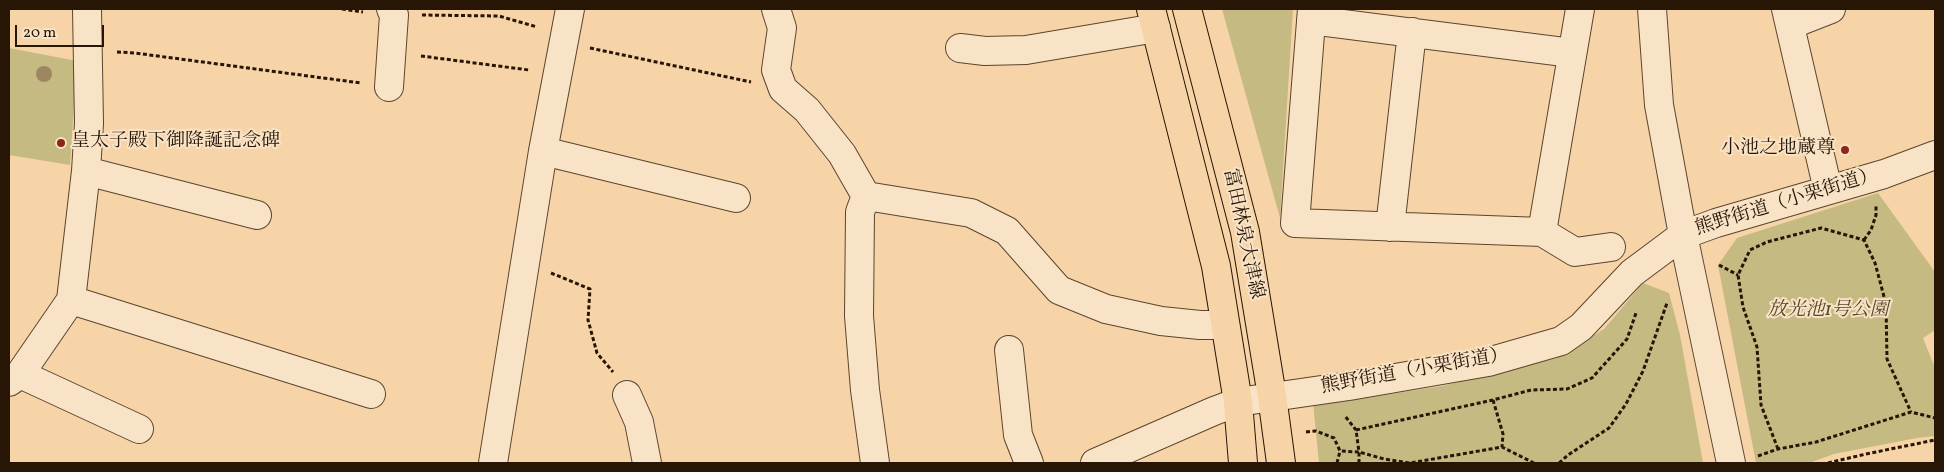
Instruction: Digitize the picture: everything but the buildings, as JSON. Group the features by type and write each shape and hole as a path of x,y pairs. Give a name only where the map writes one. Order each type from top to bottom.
{"main road":[{"name":"富田林泉大津線","path":"1187,9 1245,232 1281,463"},
{"name":"富田林泉大津線","path":"1154,18 1216,266 1238,402 1243,463"}],"street":[{"path":"87,9 88,123 86,171 71,300 14,378 139,430"},
{"path":"494,463 543,151 570,9"},
{"path":"776,9 782,28 776,70 783,89 807,110 842,154 866,196"},
{"path":"1542,232 1580,9"},
{"path":"1652,9 1659,104 1683,235 1743,460"},
{"path":"1828,190 1788,17 1831,9"},
{"path":"389,87 393,12"},
{"path":"1572,53 1412,32 1312,14 1295,223 1542,232 1575,252 1611,247"},
{"path":"960,48 985,51 1026,50 1154,18"},
{"path":"1390,227 1412,32"},
{"path":"543,151 736,198"},
{"name":"熊野街道（小栗街道）","path":"1095,463 1238,402 1349,386 1488,362 1561,340 1581,327 1632,273 1683,235 1716,223 1884,174 1935,155"},
{"path":"86,171 257,215"},
{"path":"866,196 971,213 1006,231 1059,290 1106,309 1161,321 1200,325 1225,325"},
{"path":"866,196 860,212 859,316 865,390 875,463"},
{"path":"71,300 371,394"},
{"path":"1010,350 1018,435 1029,463"},
{"path":"627,395 639,422 647,463"}],"path":[{"path":"393,12 499,16 565,39 783,89"},
{"path":"87,51 135,53 389,87"},
{"path":"391,52 559,74"},
{"path":"1864,240 1871,230 1876,214 1876,203"},
{"path":"1778,449 1761,405 1757,347 1743,307 1738,275 1750,250 1767,242 1821,228 1864,240 1875,263 1886,304 1887,359 1912,412"},
{"path":"1712,261 1738,275"},
{"path":"526,262 590,289 588,320 597,353 627,395"},
{"path":"1559,463 1609,428 1626,404 1642,371 1667,303 1667,296"},
{"path":"1493,400 1502,434 1502,447"},
{"path":"1339,409 1356,430 1360,452 1359,463"},
{"path":"1743,460 1778,449 1816,442 1912,412 1935,418"},
{"path":"1302,432 1316,431 1334,438 1340,451 1337,463"},
{"path":"1828,463 1935,440"},
{"path":"1340,451 1360,452 1384,459 1410,463 1502,447 1526,462 1534,463"}],"green space":[{"path":"1222,9 1293,9 1280,218"},
{"path":"9,48 77,61 70,165 9,155"},
{"name":"放光池1号公園","path":"1878,193 1935,272 1935,330 1923,338 1935,368 1935,436 1834,454 1809,463 1756,463 1718,265 1737,238"},
{"path":"1643,283 1669,293 1680,335 1703,463 1319,463 1313,402 1359,399 1442,386 1557,358 1604,329"}],"place":[{"name":"皇太子殿下御降誕記念碑","path":"61,143"},
{"name":"小池之地蔵尊","path":"1845,150"}]}
